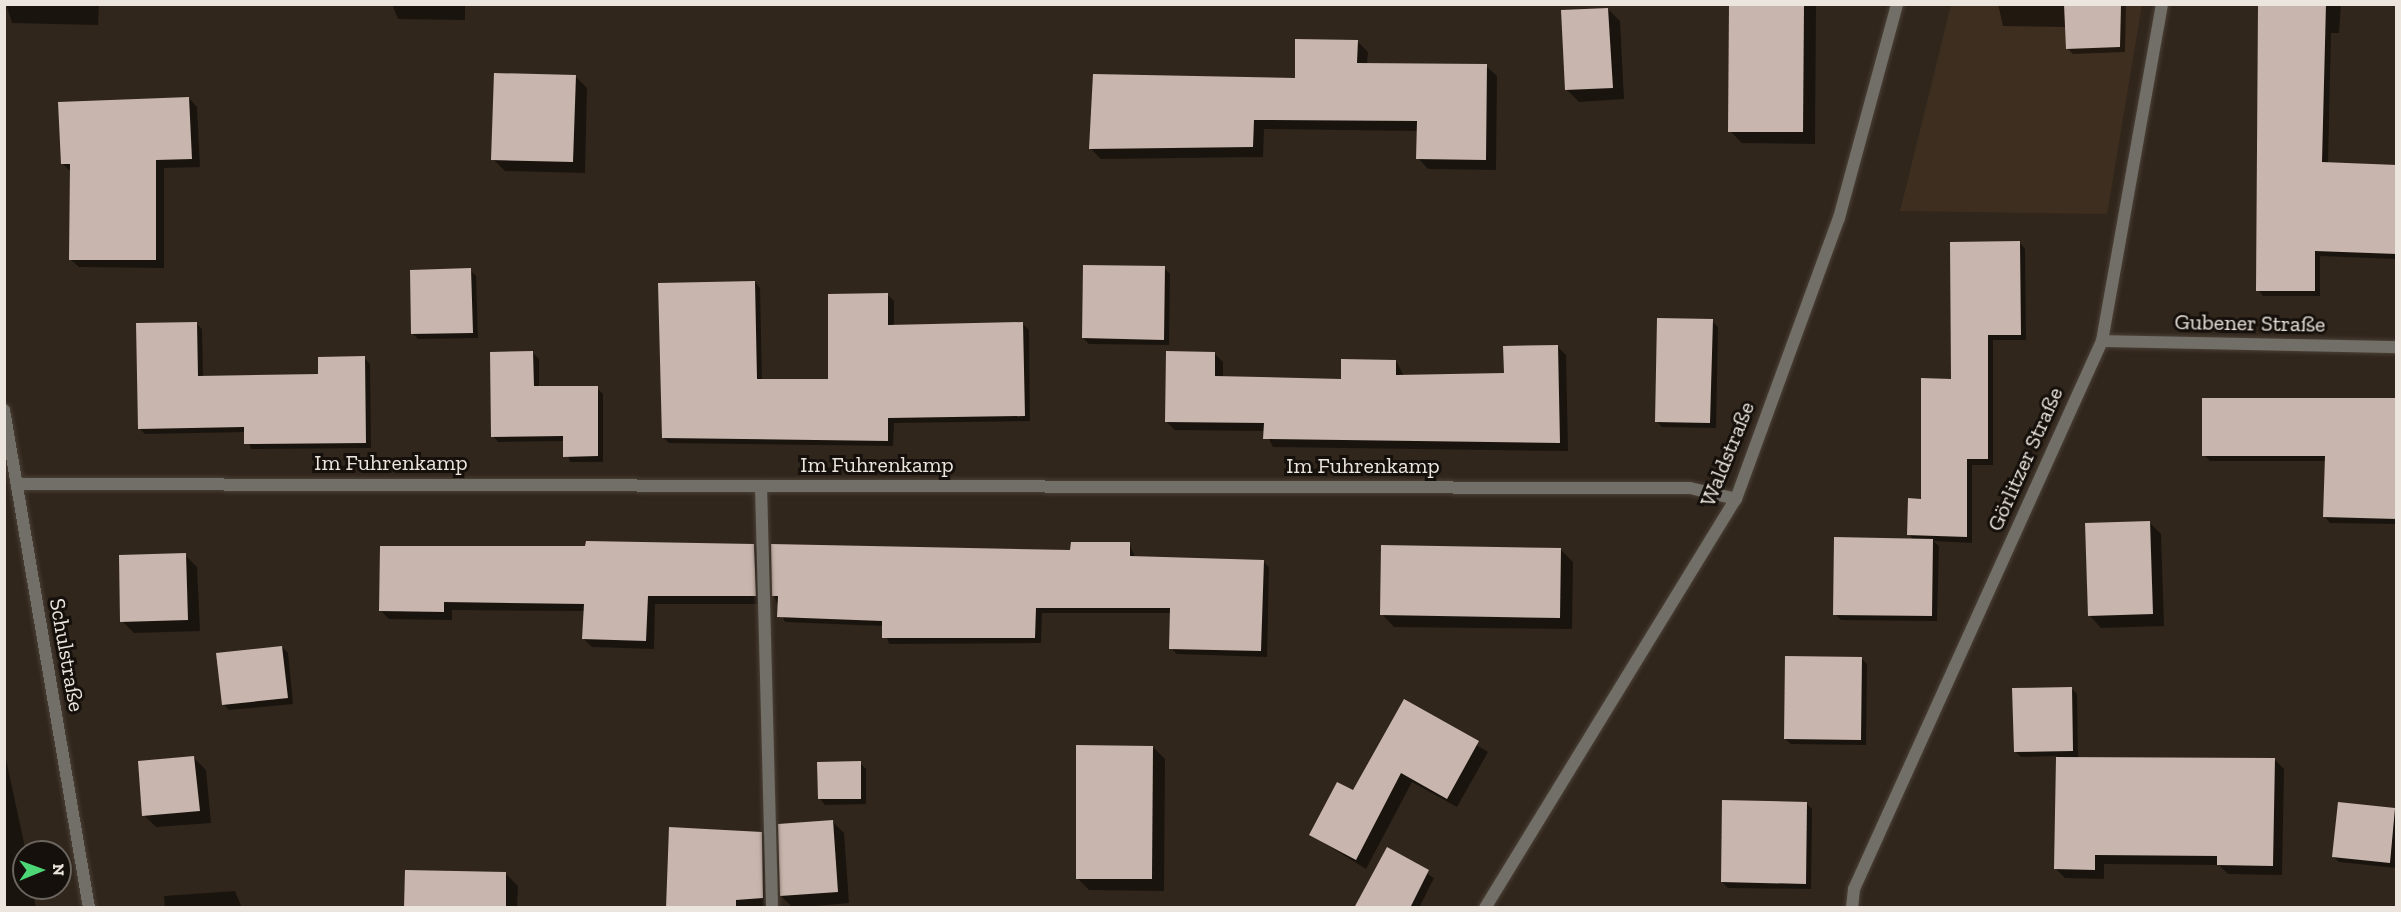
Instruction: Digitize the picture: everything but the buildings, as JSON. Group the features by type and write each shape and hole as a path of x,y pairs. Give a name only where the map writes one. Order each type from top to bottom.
{"street":[{"name":"Waldstraße","path":"1485,908 1736,499 1839,218 1897,4"},
{"name":"Görlitzer Straße","path":"1852,908 1854,890 2102,341 2162,4"},
{"name":"Gubener Straße","path":"2102,341 2397,347"},
{"name":"Schulstraße","path":"4,410 89,908"},
{"name":"Im Fuhrenkamp","path":"17,484 1690,488 1736,499"},
{"path":"761,486 772,908"}],"shaded area":[{"path":"1951,5 2142,5 2107,214 1900,211"}]}
